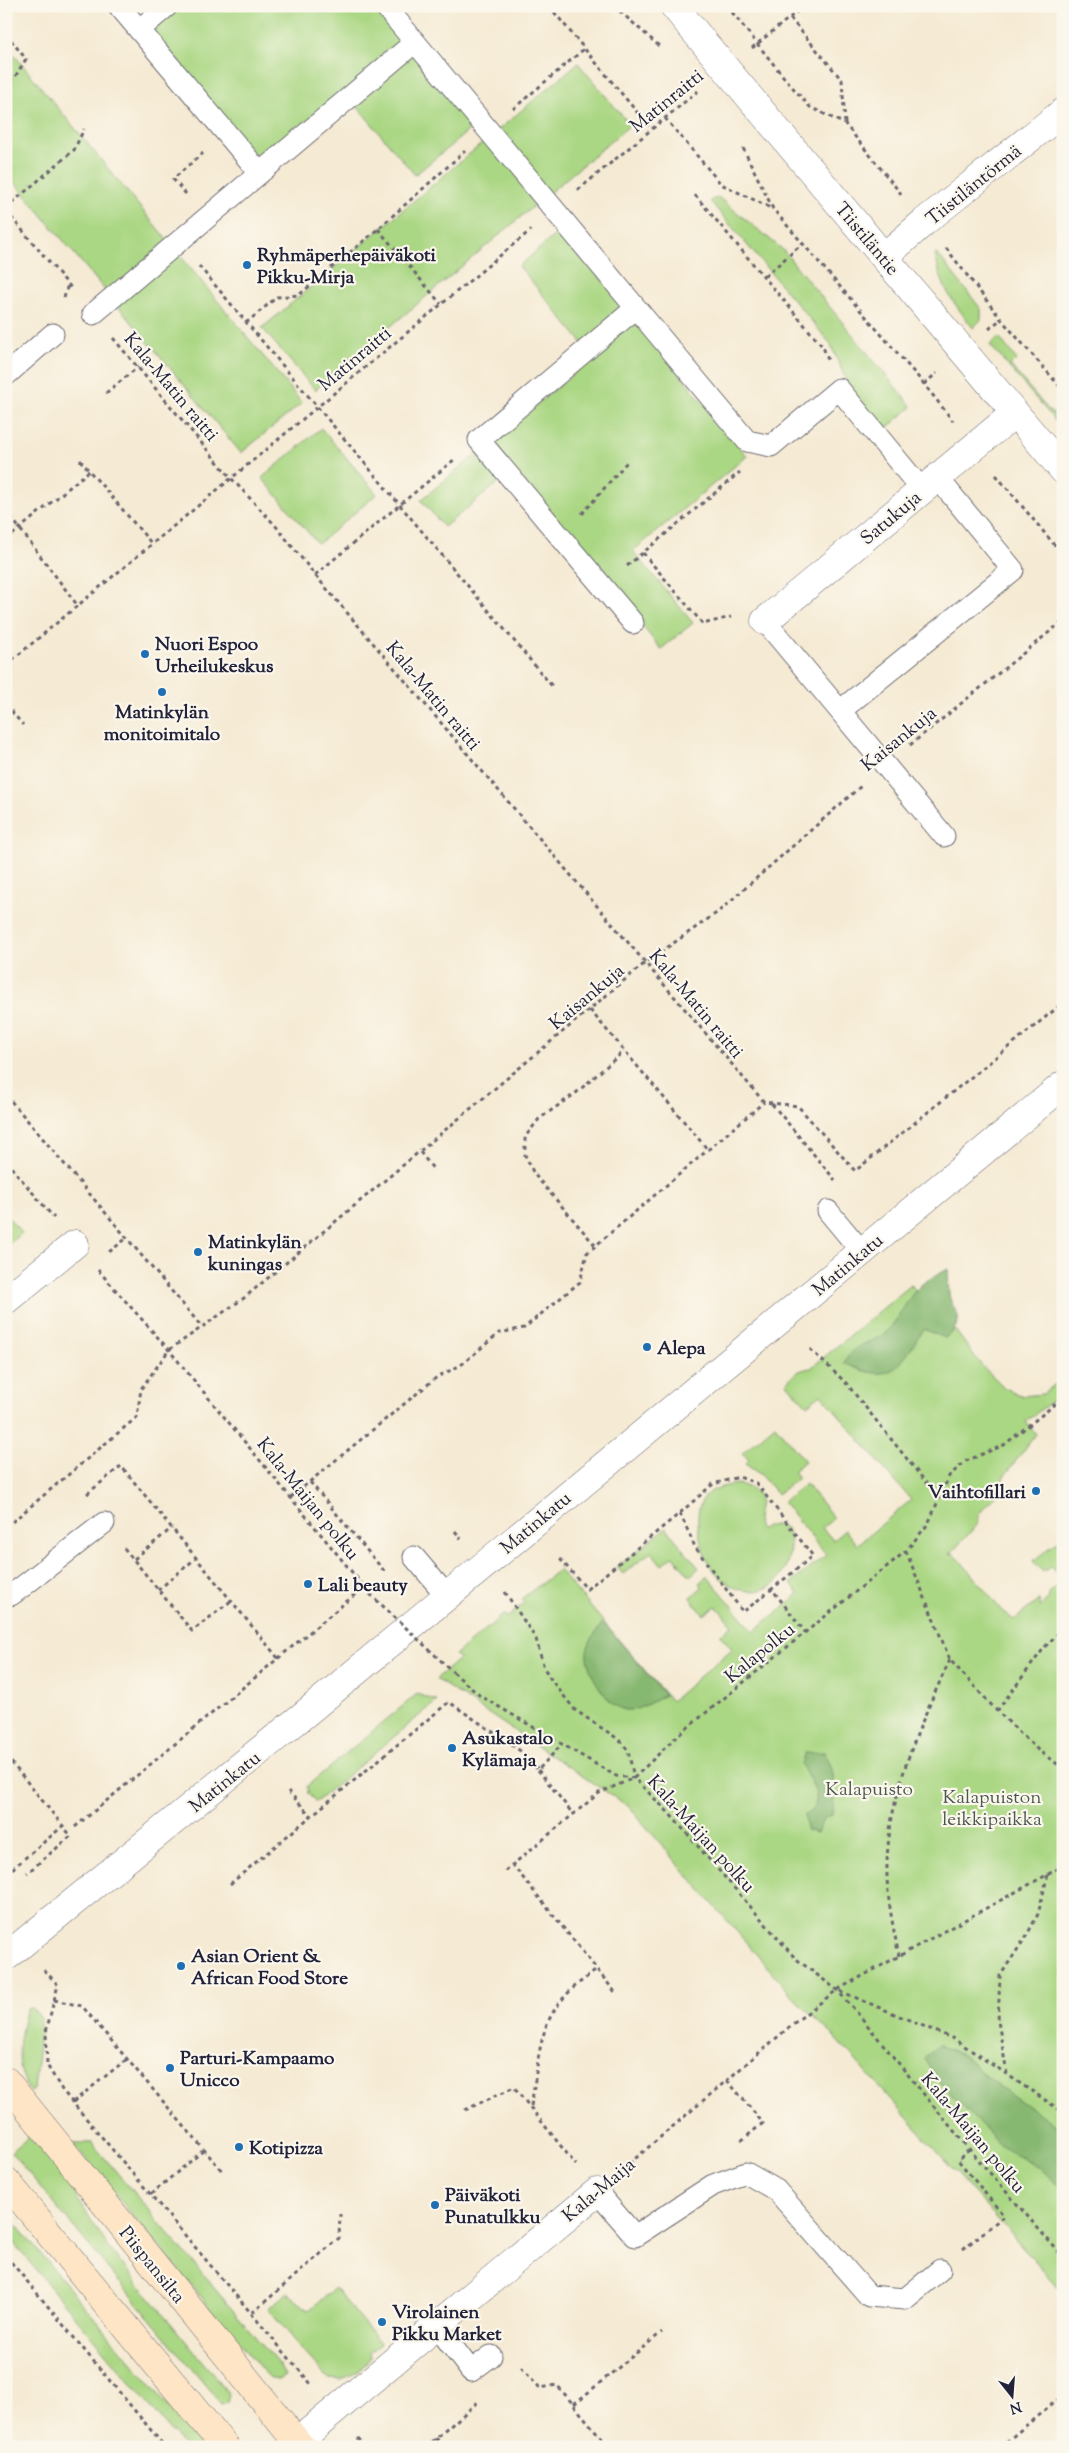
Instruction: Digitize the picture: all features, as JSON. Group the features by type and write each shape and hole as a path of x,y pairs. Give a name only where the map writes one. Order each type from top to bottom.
{"main road":[{"name":"Piispansilta","path":"6,2081 297,2445"},
{"path":"6,2181 225,2447"}],"street":[{"name":"Tiistiläntie","path":"674,6 1063,470"},
{"name":"Tiistiläntörmä","path":"884,258 924,222 1063,112"},
{"name":"Satukuja","path":"765,620 1015,413"},
{"name":"Matinkatu","path":"14,1951 447,1596 1063,1085"},
{"path":"6,1300 75,1244"},
{"name":"Kala-Maija","path":"297,2445 334,2411 597,2192"}],"lane":[{"path":"119,6 260,173"},
{"path":"139,30 167,6"},
{"path":"384,6 747,441 771,446 839,389 1013,570 840,711"},
{"path":"93,314 415,42"},
{"path":"633,623 479,440 636,308"},
{"path":"6,375 53,334"},
{"path":"765,620 944,836"},
{"path":"828,1210 862,1252"},
{"path":"6,1595 12,1595 104,1523"},
{"path":"414,1557 447,1596"},
{"path":"597,2192 635,2236 713,2185 746,2172 776,2190 869,2296 905,2298 940,2270"},
{"path":"436,2325 471,2371 490,2356"}],"path":[{"path":"6,13 14,6"},
{"path":"549,6 651,129"},
{"path":"614,6 663,50"},
{"path":"727,6 787,81"},
{"path":"796,6 799,10"},
{"path":"751,48 804,6"},
{"path":"790,18 842,80 845,124"},
{"path":"6,34 26,58 15,77 6,84"},
{"path":"246,323 277,297 299,295 378,229 487,130 584,49"},
{"name":"Matinraitti","path":"6,665 699,90"},
{"path":"665,118 721,184 773,209"},
{"path":"6,210 74,150 84,129"},
{"path":"206,218 173,179 226,133"},
{"path":"740,144 773,209 924,384 1063,555"},
{"path":"695,195 823,347 839,389"},
{"name":"Kala-Matin raitti","path":"6,210 231,478 275,525 314,575 764,1102"},
{"path":"378,229 441,304"},
{"path":"178,241 552,686"},
{"path":"764,276 802,244"},
{"path":"106,393 138,367"},
{"path":"314,575 479,440"},
{"path":"604,587 771,446"},
{"path":"80,460 152,544"},
{"path":"561,537 628,462"},
{"path":"6,540 89,470"},
{"path":"11,517 78,606"},
{"path":"643,553 703,624 734,617"},
{"name":"Kaisankuja","path":"6,1528 137,1417 141,1389 169,1350 244,1298 645,964 718,912 886,766 1063,620"},
{"path":"6,705 23,725"},
{"path":"291,1497 437,1377 461,1365 499,1333 524,1328 580,1282 587,1253 595,1245 764,1102 798,1106 855,1172 1063,1003"},
{"path":"590,1010 708,1150"},
{"path":"595,1245 534,1174 525,1155 525,1137 539,1119 576,1093 624,1051"},
{"path":"6,1095 202,1327"},
{"path":"771,1104 827,1171"},
{"path":"420,1152 434,1170"},
{"name":"Kala-Maijan polku","path":"6,1160 75,1244 169,1350 370,1594 479,1695 616,1776 634,1778 669,1813 795,1958 837,1990 1063,2257"},
{"path":"810,1349 846,1383 940,1500"},
{"name":"Kalapolku","path":"634,1778 676,1737 906,1551 928,1524 950,1476 966,1461 1004,1445 1063,1398"},
{"path":"231,1601 192,1632 83,1498 121,1466 278,1658"},
{"path":"560,1560 587,1589 713,1484 739,1477 756,1483 813,1556 743,1612 696,1548 680,1513"},
{"path":"310,1482 381,1568"},
{"path":"134,1560 172,1528"},
{"path":"906,1551 950,1660 997,1711 1039,1751 1063,1768"},
{"path":"158,1590 196,1558"},
{"path":"75,1827 364,1587"},
{"path":"772,1589 805,1632"},
{"path":"505,1871 599,1793 634,1778 628,1750 618,1739 575,1710 552,1681 544,1668 536,1639 512,1601"},
{"path":"997,1711 1044,1648 1063,1628"},
{"path":"899,1956 887,1877 892,1819 904,1770 950,1660"},
{"path":"230,1884 449,1702 522,1752 573,1814"},
{"path":"538,1770 562,1744"},
{"path":"6,1756 71,1836 27,1873"},
{"path":"288,1791 311,1816"},
{"path":"6,1874 63,1826"},
{"path":"512,1864 615,1992"},
{"name":"Kala-Maija","path":"597,2192 837,1990 1063,1866"},
{"path":"1008,2074 998,2021 1000,1976 1027,1935 1038,1914 1048,1874"},
{"path":"14,1951 58,1985 46,2032 47,2065 62,2090 366,2447"},
{"path":"531,2107 541,2040 553,2009 578,1983 597,1970"},
{"path":"837,1990 954,2039 1063,2112"},
{"path":"54,2000 82,2006 223,2172"},
{"path":"73,2102 127,2059"},
{"path":"728,2080 755,2113"},
{"path":"465,2110 514,2087 597,2192"},
{"path":"940,2270 1004,2216 958,2160 970,2149"},
{"path":"150,2194 204,2150"},
{"path":"252,2313 338,2238 340,2214"},
{"path":"6,2256 165,2447"},
{"path":"574,2404 662,2332"},
{"path":"513,2372 520,2366 540,2388 558,2385 609,2447"},
{"path":"1000,2447 1063,2394"},
{"path":"426,2447 485,2396"},
{"path":"436,2438 443,2447"},
{"path":"1054,2447 1063,2439"}],"green space":[{"path":"177,6 372,6 473,127 415,175 344,91 260,161 150,29"},
{"path":"6,45 302,403 241,453 6,172"},
{"path":"578,63 630,125 315,390 262,328"},
{"path":"718,197 782,249 912,407 884,430 849,387 830,343 710,201"},
{"path":"561,230 747,456 633,551 693,623 661,649 514,470 444,527 421,500 594,357 519,266"},
{"path":"935,253 981,309 981,320 973,328 948,294 937,265"},
{"path":"999,337 1017,360 1010,365 1052,414 1063,408 1063,430 990,345"},
{"path":"321,428 377,494 318,544 262,478"},
{"path":"6,1215 22,1233 6,1246"},
{"path":"948,1269 950,1300 958,1319 953,1331 945,1338 923,1329 900,1363 884,1373 860,1370 844,1363 853,1350 880,1336 891,1327 911,1296 921,1285"},
{"name":"Kalapuisto","path":"911,1285 951,1333 955,1330 982,1366 1005,1388 1023,1396 1043,1394 1063,1378 1063,1393 1026,1421 1036,1434 1003,1478 1003,1483 998,1493 978,1515 978,1524 950,1554 953,1553 959,1559 1002,1611 1014,1620 1039,1600 1040,1607 1049,1599 1048,1593 1062,1581 1051,1566 1043,1572 1033,1561 1063,1537 1063,2292 832,2034 796,2000 629,1807 436,1679 459,1659 455,1655 503,1615 508,1617 524,1603 521,1599 559,1570 671,1701 732,1649 720,1635 732,1625 716,1606 704,1615 690,1598 702,1587 699,1583 707,1576 754,1631 799,1594 791,1583 826,1555 783,1502 806,1484 834,1518 822,1528 833,1540 845,1530 857,1545 911,1500 821,1394 807,1405 786,1383 797,1372 811,1368"},
{"path":"775,1425 805,1461 793,1471 798,1478 777,1494 761,1475 745,1464 749,1460 742,1453"},
{"path":"739,1484 750,1488 759,1496 758,1527 760,1529 779,1525 787,1530 789,1536 790,1546 787,1564 780,1577 770,1586 758,1591 745,1591 731,1586 719,1576 706,1559 699,1533 698,1511 705,1497 718,1488"},
{"path":"666,1528 699,1568 690,1576 673,1556 662,1565 651,1552 623,1574 617,1567"},
{"path":"603,1622 665,1695 651,1703 631,1710 619,1708 605,1696 594,1678 587,1660 587,1652 591,1640"},
{"path":"417,1694 437,1701 316,1802 308,1794 307,1786"},
{"path":"824,1752 833,1774 834,1798 832,1814 823,1819 817,1833 806,1830 805,1815 812,1810 816,1798 815,1791 801,1764 805,1753"},
{"path":"31,2007 41,2018 41,2027 34,2089 30,2092 21,2072 19,2051 24,2018 27,2008"},
{"path":"938,2045 963,2055 997,2085 1063,2130 1063,2190 1039,2167 1001,2146 941,2084 924,2059"},
{"path":"31,2135 49,2154 109,2248 229,2394 227,2402 221,2404 11,2152"},
{"path":"72,2143 92,2143 279,2365 285,2376 278,2380 269,2378"},
{"path":"6,2213 203,2447 184,2447 6,2234"},
{"path":"335,2288 381,2344 370,2352 371,2357 359,2371 341,2380 329,2379 268,2308 287,2293 309,2310"}],"place":[{"name":"Ryhmäperhepäiväkoti Pikku-Mirja","path":"247,265"},
{"name":"Nuori Espoo Urheilukeskus","path":"145,654"},
{"name":"Matinkylän monitoimitalo","path":"162,692"},
{"name":"Matinkylän kuningas","path":"198,1252"},
{"name":"Alepa","path":"647,1347"},
{"name":"Vaihtofillari","path":"1036,1491"},
{"name":"Lali beauty","path":"308,1584"},
{"name":"Asukastalo Kylämaja","path":"452,1748"},
{"name":"Asian Orient & African Food Store","path":"181,1966"},
{"name":"Parturi-Kampaamo Unicco","path":"170,2068"},
{"name":"Kotipizza","path":"239,2147"},
{"name":"Päiväkoti Punatulkku","path":"435,2205"},
{"name":"Virolainen Pikku Market","path":"382,2322"}],"park label":[{"name":"Kalapuiston leikkipaikka","path":"992,1807"}]}
